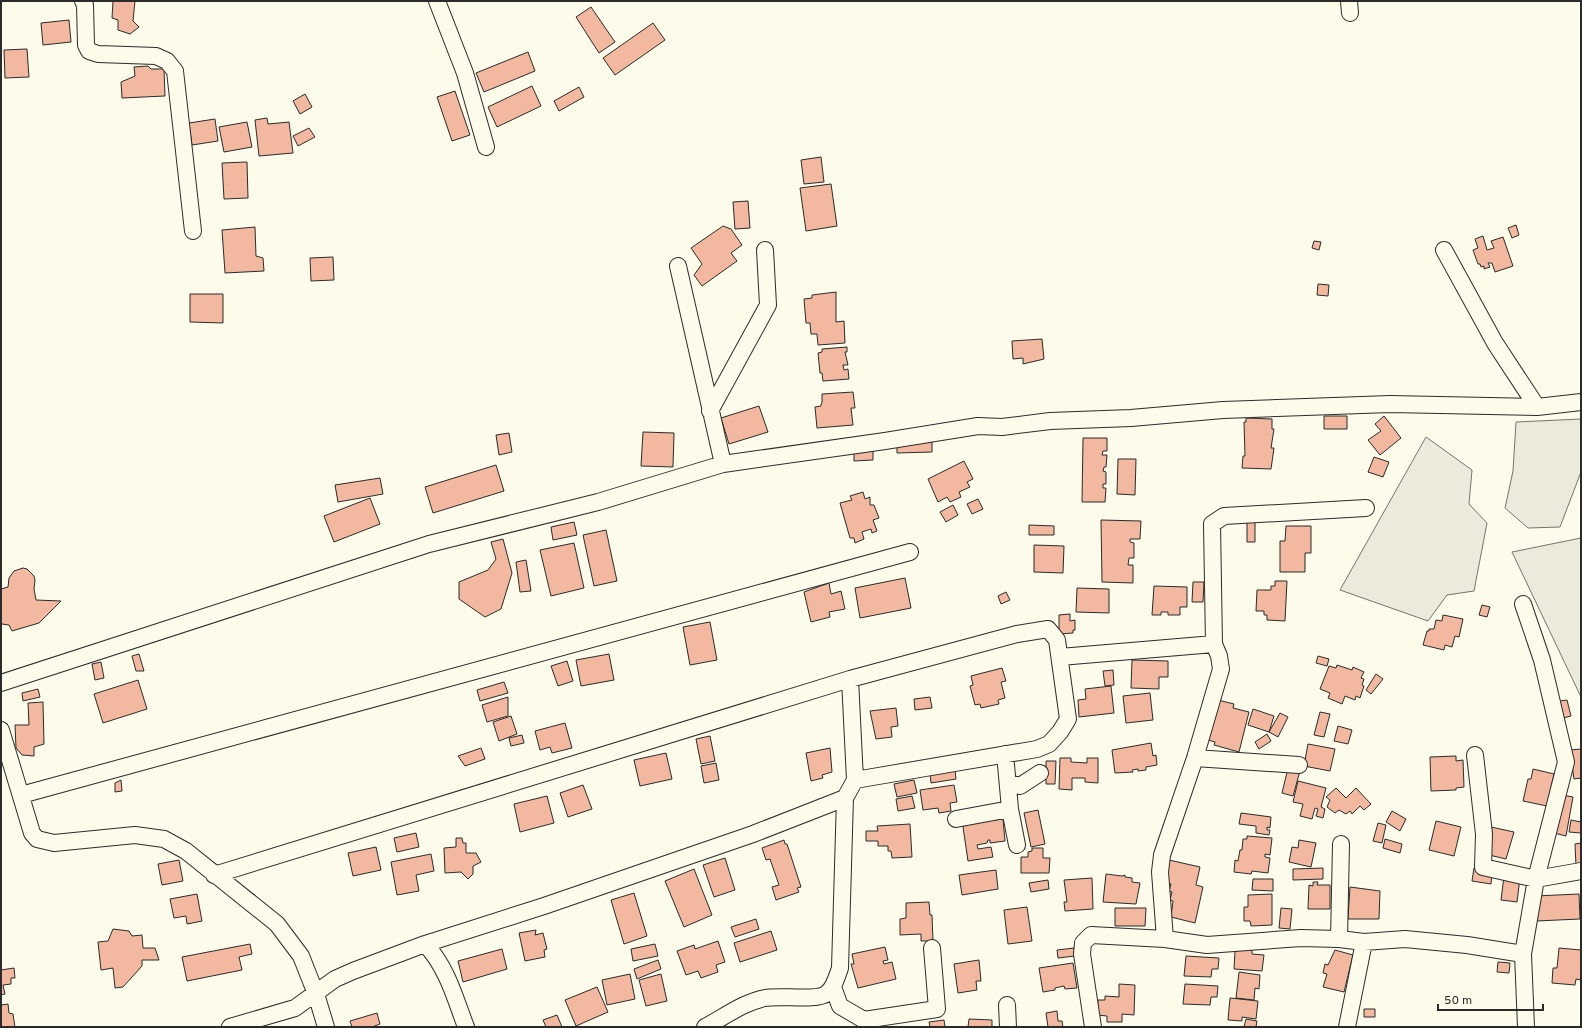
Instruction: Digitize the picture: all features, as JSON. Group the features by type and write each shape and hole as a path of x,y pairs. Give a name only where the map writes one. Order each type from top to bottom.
{"street":[{"path":"83,1 85,5 86,45 89,51 98,54 156,56 167,62 175,71 193,232"},
{"path":"437,1 465,73 486,147"},
{"path":"710,411 768,305 765,250"},
{"path":"1444,250 1455,267 1495,342 1537,406"},
{"path":"678,266 723,464"},
{"path":"1,683 429,544 598,502 723,464 978,426 1002,427 1050,421 1131,418 1224,410 1390,404 1537,406 1581,402"},
{"path":"1165,939 1160,872 1162,855 1195,758 1221,669 1219,656 1214,644 1212,524 1224,516 1366,508"},
{"path":"21,795 910,552"},
{"path":"1524,604 1542,660 1566,762 1536,879 1523,954 1526,1027"},
{"path":"214,875 850,679 1017,634 1048,629 1057,640 1068,719 1060,732 1049,744 1037,749 855,780"},
{"path":"1060,657 1214,644"},
{"path":"705,1027 764,998 777,996 816,997 826,995 833,987 840,968 845,798 855,780 850,679"},
{"path":"1,730 32,833 38,839 54,843 135,835 164,839 186,851 214,875 277,924 301,956 316,994 326,1027"},
{"path":"1005,754 1010,809 1017,845"},
{"path":"1475,755 1484,834 1483,867 1536,879 1581,872"},
{"path":"1195,758 1299,765"},
{"path":"1008,783 1020,786 1040,773"},
{"path":"230,1027 295,1008 335,979 425,944 544,906 695,854 845,798"},
{"path":"956,819 1010,809"},
{"path":"1339,939 1341,844"},
{"path":"1093,1027 1082,954 1083,943 1092,936 1165,939 1207,945 1301,938 1339,939 1364,942 1405,939 1467,945 1523,954"},
{"path":"1347,1027 1364,942"},
{"path":"425,944 437,957 453,991 466,1027"},
{"path":"833,987 840,1006 864,1020 937,1009 932,948"},
{"path":"1007,1005 1008,1027"}],"shaded area":[{"path":"1581,419 1581,472 1560,527 1528,528 1505,508 1513,471 1516,422"},
{"path":"1426,437 1472,470 1469,504 1487,523 1474,591 1447,595 1428,621 1340,590"},
{"path":"1581,538 1581,697 1512,552"}],"building":[{"path":"113,1 135,1 133,21 139,27 130,34 118,30 118,20 112,18"},
{"path":"591,7 615,42 599,53 576,17"},
{"path":"69,20 71,42 43,45 41,23"},
{"path":"653,23 665,40 615,75 603,58"},
{"path":"27,49 29,77 5,78 4,50"},
{"path":"528,52 535,71 484,92 476,73"},
{"path":"148,66 151,69 164,69 165,96 122,98 121,82 135,76 134,67"},
{"path":"532,86 541,106 497,127 488,107"},
{"path":"579,87 584,97 559,111 554,101"},
{"path":"455,91 470,135 452,141 437,97"},
{"path":"305,94 312,107 300,114 293,101"},
{"path":"267,118 268,124 289,122 293,153 259,156 255,120"},
{"path":"215,119 218,141 192,145 189,123"},
{"path":"247,122 252,147 224,152 219,127"},
{"path":"309,128 315,137 298,146 293,136"},
{"path":"821,157 824,182 804,184 801,160"},
{"path":"247,162 248,198 224,199 222,163"},
{"path":"831,184 837,226 806,231 800,188"},
{"path":"748,201 750,228 735,229 733,202"},
{"path":"1516,225 1519,235 1512,238 1508,228"},
{"path":"723,226 731,229 742,245 731,253 737,261 702,286 694,275 702,264 691,248"},
{"path":"255,227 256,256 263,258 264,271 225,273 222,230"},
{"path":"1483,236 1487,250 1494,248 1491,241 1503,237 1513,266 1495,272 1492,263 1488,263 1490,267 1484,269 1484,266 1481,267 1480,264 1478,264 1473,250 1478,248 1475,239"},
{"path":"1314,241 1321,242 1319,250 1312,248"},
{"path":"333,257 334,280 311,281 310,258"},
{"path":"1318,284 1329,285 1328,296 1317,295"},
{"path":"836,292 836,322 844,321 845,343 818,345 817,334 811,334 810,323 806,323 804,299 812,298 812,295"},
{"path":"190,294 223,294 223,323 190,322"},
{"path":"1042,339 1044,359 1023,364 1023,358 1013,359 1012,341"},
{"path":"847,347 847,352 845,352 848,365 843,365 844,370 848,369 849,379 823,381 822,373 820,373 818,353 822,352 822,349"},
{"path":"853,392 855,408 851,408 853,425 817,428 815,407 821,406 822,394"},
{"path":"759,406 768,432 729,444 721,418"},
{"path":"1324,416 1347,416 1347,429 1324,429"},
{"path":"1384,416 1401,438 1380,455 1368,440 1381,431 1375,424"},
{"path":"1246,418 1272,419 1272,429 1274,429 1271,448 1274,448 1271,469 1242,468 1243,456 1245,456 1244,422 1246,422"},
{"path":"643,432 674,433 673,467 641,466"},
{"path":"509,433 512,452 499,455 496,435"},
{"path":"1083,438 1107,438 1107,451 1103,451 1102,455 1107,455 1106,467 1104,467 1103,471 1106,472 1106,484 1103,484 1103,488 1106,488 1105,502 1082,502"},
{"path":"897,442 932,442 932,452 897,453"},
{"path":"873,447 873,460 854,461 854,448"},
{"path":"1374,457 1389,462 1383,477 1368,472"},
{"path":"1118,459 1136,459 1135,495 1117,494"},
{"path":"964,461 973,479 967,482 970,487 959,492 961,497 950,502 947,497 938,502 928,479"},
{"path":"496,465 504,491 433,513 425,487"},
{"path":"380,478 383,494 338,502 335,485"},
{"path":"863,492 865,499 870,497 870,505 874,505 879,518 873,520 877,531 872,533 871,529 862,532 864,539 855,543 854,538 850,538 840,503 852,500 850,496"},
{"path":"370,498 380,524 334,542 324,516"},
{"path":"978,499 983,509 972,514 967,504"},
{"path":"953,505 958,515 946,522 940,512"},
{"path":"1247,519 1255,519 1255,542 1247,542"},
{"path":"1101,520 1141,521 1140,539 1130,539 1130,542 1134,543 1134,558 1129,558 1128,565 1133,565 1133,583 1102,582"},
{"path":"574,522 577,535 553,540 551,527"},
{"path":"1029,525 1054,526 1054,535 1029,535"},
{"path":"1286,526 1311,526 1311,553 1305,553 1305,572 1280,572 1280,541 1285,541"},
{"path":"606,530 617,581 594,586 583,535"},
{"path":"503,539 512,573 501,609 485,617 459,599 459,582 488,570 496,559 491,542"},
{"path":"574,543 584,588 551,596 540,550"},
{"path":"1034,545 1064,546 1063,573 1034,572"},
{"path":"526,560 531,591 520,592 516,562"},
{"path":"23,568 27,569 34,576 36,600 61,601 39,623 12,631 9,625 2,624 1,622 1,589 8,587 9,578 14,571"},
{"path":"905,578 911,608 860,618 855,588"},
{"path":"1275,581 1287,581 1285,621 1267,620 1267,615 1264,615 1264,611 1256,611 1257,590 1271,590 1271,586 1275,586"},
{"path":"1193,582 1204,582 1203,602 1192,602"},
{"path":"829,583 831,594 841,591 845,609 829,612 830,617 811,622 804,592"},
{"path":"1154,586 1187,587 1187,607 1180,607 1180,615 1168,615 1168,612 1161,612 1161,615 1152,615"},
{"path":"1077,588 1109,589 1109,613 1076,612"},
{"path":"1006,592 1010,600 1001,604 998,596"},
{"path":"1482,605 1490,607 1487,617 1479,615"},
{"path":"1070,614 1070,621 1075,620 1075,630 1073,630 1073,633 1059,634 1059,615"},
{"path":"1443,615 1463,619 1459,637 1455,636 1452,647 1445,645 1444,650 1423,645 1427,631 1429,631 1429,629 1434,629 1436,620 1442,621"},
{"path":"710,622 717,660 690,665 683,627"},
{"path":"139,654 144,671 136,671 132,656"},
{"path":"609,654 614,680 581,686 576,660"},
{"path":"1318,656 1329,659 1327,666 1316,663"},
{"path":"1132,660 1168,661 1168,677 1159,677 1159,689 1131,688"},
{"path":"567,661 573,681 558,686 551,666"},
{"path":"101,662 104,678 95,680 92,664"},
{"path":"1337,665 1352,670 1353,667 1364,672 1361,678 1364,679 1362,685 1364,686 1360,698 1356,696 1355,700 1345,696 1342,704 1328,698 1330,693 1320,689 1329,666 1336,668"},
{"path":"1002,668 1006,681 1001,682 1005,698 998,700 999,704 981,708 980,704 975,705 970,686 973,685 971,676"},
{"path":"1113,670 1114,685 1105,686 1103,671"},
{"path":"1376,674 1383,679 1371,694 1366,690"},
{"path":"138,680 147,709 103,723 94,694"},
{"path":"504,682 508,693 480,701 477,690"},
{"path":"1111,686 1114,713 1079,717 1078,700 1086,699 1085,689"},
{"path":"38,689 40,697 23,701 22,693"},
{"path":"1150,693 1153,720 1126,723 1123,696"},
{"path":"508,697 508,716 487,722 482,705"},
{"path":"930,697 932,708 915,710 914,699"},
{"path":"1218,700 1234,704 1233,708 1249,712 1239,752 1214,745 1215,742 1208,740"},
{"path":"1567,700 1571,716 1563,718 1560,701"},
{"path":"43,702 44,744 34,747 34,756 22,755 16,748 15,725 29,725 28,703"},
{"path":"896,708 898,726 891,727 892,737 876,739 870,711"},
{"path":"1253,709 1274,716 1269,732 1248,725"},
{"path":"1320,712 1330,714 1324,737 1314,735"},
{"path":"1280,713 1288,717 1278,737 1269,732"},
{"path":"511,716 517,734 499,741 493,722"},
{"path":"565,723 572,748 552,753 550,747 540,750 535,731"},
{"path":"1338,726 1352,730 1348,744 1334,741"},
{"path":"1267,734 1271,741 1259,749 1255,742"},
{"path":"522,735 524,743 511,746 509,738"},
{"path":"710,736 715,761 701,764 696,739"},
{"path":"1151,743 1153,756 1156,755 1157,765 1146,767 1146,770 1138,771 1138,769 1132,770 1133,772 1115,773 1112,750"},
{"path":"1308,744 1335,749 1330,771 1304,766"},
{"path":"481,748 485,759 465,766 458,756"},
{"path":"830,748 832,772 822,775 823,778 811,781 806,753"},
{"path":"1581,749 1581,778 1574,779 1570,750"},
{"path":"666,753 672,779 640,786 634,760"},
{"path":"1456,756 1456,761 1463,760 1464,787 1456,788 1456,790 1431,791 1430,757"},
{"path":"1060,758 1071,758 1071,762 1087,763 1087,758 1098,758 1098,783 1085,782 1085,778 1072,778 1072,790 1059,789"},
{"path":"1046,761 1056,761 1055,784 1046,784"},
{"path":"716,763 719,780 704,783 701,766"},
{"path":"1288,768 1300,771 1293,796 1282,793"},
{"path":"1533,769 1554,774 1547,806 1523,801 1528,779 1531,779"},
{"path":"955,770 956,779 931,783 930,773"},
{"path":"121,780 122,791 115,792 115,783"},
{"path":"914,780 917,793 897,797 894,784"},
{"path":"1298,781 1326,788 1321,807 1325,809 1323,818 1316,816 1318,809 1315,808 1312,819 1300,816 1303,804 1293,802"},
{"path":"583,785 592,809 568,817 560,793"},
{"path":"954,785 957,802 950,803 951,811 939,813 938,808 923,810 920,790"},
{"path":"1336,788 1346,798 1356,788 1371,804 1364,810 1360,806 1352,814 1350,811 1346,814 1339,810 1335,813 1327,807 1330,800 1326,797"},
{"path":"1562,795 1573,797 1566,836 1554,833"},
{"path":"547,796 554,823 520,832 514,804"},
{"path":"912,796 915,808 898,811 896,799"},
{"path":"1038,810 1045,844 1031,847 1024,813"},
{"path":"1392,811 1406,819 1400,831 1386,822"},
{"path":"1241,813 1271,817 1270,828 1267,827 1267,830 1270,830 1269,835 1256,833 1256,826 1239,824"},
{"path":"1003,819 1005,841 990,843 990,840 988,840 987,843 977,845 978,849 991,847 993,857 968,861 963,827 967,823"},
{"path":"1571,820 1581,822 1581,833 1569,832"},
{"path":"1436,821 1461,827 1454,856 1429,850"},
{"path":"1378,823 1386,825 1382,843 1373,841"},
{"path":"910,824 912,857 892,858 891,851 888,851 888,846 878,846 878,841 866,841 866,831 878,831 877,826"},
{"path":"1491,827 1514,832 1506,859 1485,854"},
{"path":"416,833 419,847 397,852 394,838"},
{"path":"1247,836 1272,838 1270,855 1265,854 1265,857 1270,858 1268,873 1252,871 1251,874 1234,872 1235,860 1238,861 1240,850 1242,850 1243,839 1247,839"},
{"path":"456,838 462,838 463,843 466,843 466,853 476,853 481,862 473,866 473,874 468,879 461,872 445,873 444,848 456,847"},
{"path":"1385,839 1402,844 1400,853 1383,848"},
{"path":"784,840 785,844 787,844 801,887 797,888 799,892 776,900 772,887 779,885 770,859 766,860 762,848"},
{"path":"1299,840 1316,843 1311,867 1289,862 1292,847 1298,848"},
{"path":"1581,843 1581,866 1576,866 1575,844"},
{"path":"376,847 381,870 353,876 348,853"},
{"path":"1032,848 1043,848 1043,858 1050,858 1049,873 1021,873 1021,857 1028,857 1028,852 1032,851"},
{"path":"431,854 434,871 416,875 419,891 397,895 391,862"},
{"path":"725,858 735,890 714,897 703,865"},
{"path":"179,860 183,881 162,885 158,864"},
{"path":"1169,860 1200,867 1196,885 1203,887 1195,923 1171,917 1173,901 1170,900 1172,892 1169,891 1171,884 1164,882"},
{"path":"1323,868 1323,879 1293,880 1293,869"},
{"path":"1474,868 1484,869 1492,874 1491,884 1472,881"},
{"path":"694,869 712,915 684,927 665,881"},
{"path":"996,870 998,889 962,895 959,875"},
{"path":"1106,874 1125,875 1125,877 1132,878 1132,882 1140,883 1136,904 1103,902"},
{"path":"1504,876 1520,878 1517,902 1501,900"},
{"path":"1092,878 1093,909 1065,911 1064,902 1067,902 1064,880"},
{"path":"1253,879 1273,879 1273,891 1252,890"},
{"path":"1048,880 1049,889 1031,892 1029,883"},
{"path":"1313,882 1318,882 1317,885 1330,885 1330,909 1308,909 1309,885 1313,886"},
{"path":"1350,887 1380,891 1379,919 1348,919"},
{"path":"634,893 647,936 624,944 611,900"},
{"path":"197,894 202,921 187,924 186,916 174,918 170,899"},
{"path":"1272,894 1272,925 1251,926 1250,921 1244,921 1244,907 1248,907 1248,895"},
{"path":"1579,894 1580,919 1536,921 1535,896"},
{"path":"929,902 930,915 932,915 933,941 921,941 921,934 900,935 900,919 906,918 906,903"},
{"path":"1027,907 1032,941 1008,944 1004,910"},
{"path":"1115,908 1146,908 1145,926 1115,926"},
{"path":"1281,908 1292,909 1290,929 1279,928"},
{"path":"756,919 759,929 735,937 731,927"},
{"path":"113,929 129,931 132,936 142,935 143,948 155,948 159,960 142,960 142,966 123,987 115,988 113,968 101,970 98,942 108,941"},
{"path":"536,930 535,935 543,933 547,949 544,950 545,957 525,961 519,933"},
{"path":"771,931 777,950 740,962 734,943"},
{"path":"718,941 725,962 716,965 718,972 701,978 698,971 686,975 677,951 694,945 695,949"},
{"path":"250,944 252,954 239,957 242,970 187,981 182,957"},
{"path":"655,944 658,956 633,961 631,949"},
{"path":"885,947 888,960 883,961 884,964 892,962 896,979 858,988 851,964 854,964 852,954"},
{"path":"1074,948 1075,956 1058,958 1057,950"},
{"path":"1559,948 1581,950 1581,980 1576,979 1575,985 1552,983 1553,968 1557,968"},
{"path":"502,949 507,969 463,982 458,961"},
{"path":"1238,949 1252,950 1252,954 1264,955 1262,971 1234,969 1235,951 1238,951"},
{"path":"1335,950 1353,955 1344,992 1323,987 1327,974 1323,973 1325,964 1328,965"},
{"path":"1186,956 1219,958 1218,969 1212,969 1211,977 1184,976"},
{"path":"658,960 661,969 637,979 634,969"},
{"path":"979,960 981,981 976,981 977,990 958,993 954,964"},
{"path":"1498,962 1510,963 1509,973 1497,972"},
{"path":"1073,963 1077,988 1065,989 1064,986 1055,988 1055,990 1043,992 1039,968"},
{"path":"14,968 15,978 11,978 11,984 3,985 5,994 1,995 1,970"},
{"path":"1239,972 1260,975 1259,989 1255,988 1254,1000 1236,998"},
{"path":"630,974 635,999 607,1005 602,980"},
{"path":"661,974 667,1001 646,1006 639,980"},
{"path":"1119,984 1135,985 1134,1015 1122,1014 1122,1022 1107,1022 1107,1016 1097,1015 1098,1000 1105,1000 1105,996 1119,997"},
{"path":"1185,984 1218,986 1217,997 1211,997 1210,1005 1183,1004"},
{"path":"597,987 608,1012 576,1026 565,1000"},
{"path":"1230,998 1258,1001 1256,1019 1242,1017 1242,1021 1228,1020"},
{"path":"8,1004 9,1013 13,1014 15,1027 1,1027 1,1005"},
{"path":"1364,1009 1375,1009 1375,1017 1364,1017"},
{"path":"1057,1011 1058,1021 1062,1021 1063,1027 1048,1027 1046,1013"},
{"path":"377,1013 380,1024 372,1027 352,1027 350,1021"},
{"path":"557,1015 562,1027 546,1027 543,1020"},
{"path":"969,1019 992,1020 992,1027 968,1027"},
{"path":"1246,1019 1257,1021 1256,1027 1244,1027"},
{"path":"944,1020 945,1027 930,1027 929,1022"}]}
